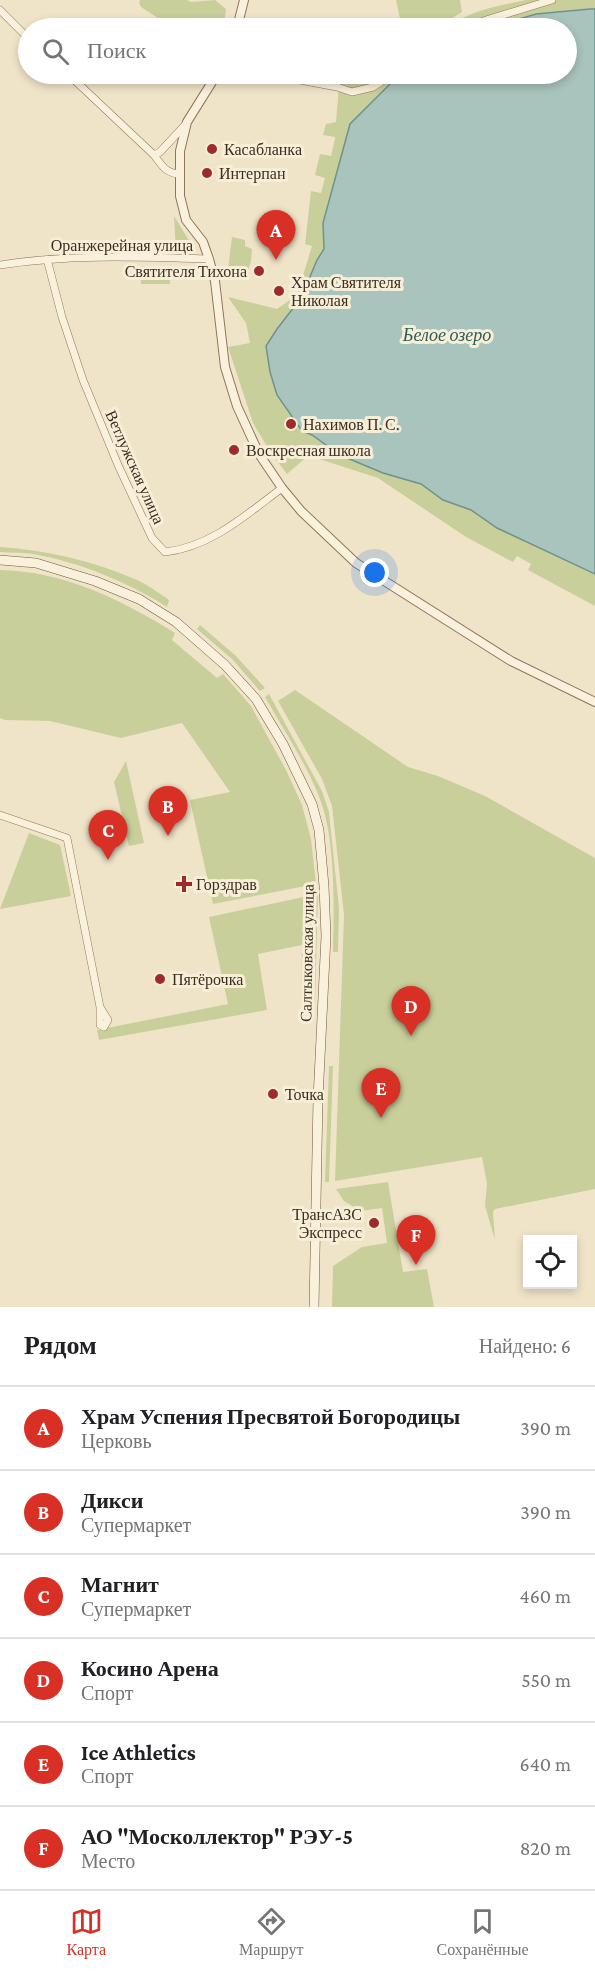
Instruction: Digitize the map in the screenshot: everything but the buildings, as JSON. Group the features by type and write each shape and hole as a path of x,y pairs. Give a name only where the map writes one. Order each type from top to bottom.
{"main road":[{"name":"Салтыковская улица","path":"0,560 36,563 95,582 139,599 176,622 225,665 256,699 283,744 312,804 320,839 326,936 318,1099 314,1307"}],"street":[{"path":"240,18 244,0"},
{"path":"493,18 552,0"},
{"path":"0,10 18,28"},
{"path":"79,84 154,155 164,170 179,174"},
{"path":"154,155 160,152 187,122 211,84"},
{"path":"321,84 352,92 378,84"},
{"path":"187,122 180,151 179,174 184,214 203,242 209,258 215,281 225,367 231,389 250,438 282,488 301,511 356,563 511,661 595,702"},
{"path":"167,144 177,145 180,151"},
{"name":"Оранжерейная улица","path":"0,265 87,256 209,258"},
{"name":"Ветлужская улица","path":"48,259 62,317 82,380 152,538 165,552 195,545 227,529 282,488"},
{"path":"0,814 67,838 100,1007"}],"green space":[{"path":"140,0 187,0 191,2 215,0 226,9 225,18 158,18 141,7"},
{"path":"396,0 460,0 462,12 452,18 400,18"},
{"path":"526,0 595,0 595,9 536,14 522,18 463,18"},
{"path":"339,84 390,84 350,124 323,223 324,249 301,298 266,346 277,395 302,431 312,435 340,455 421,484 443,500 471,510 497,528 595,574 595,606 528,570 531,564 517,556 513,562 466,537 378,478 313,457 310,454 287,474 253,423 228,347 250,343 246,323 228,297 277,309 297,295 312,246 305,244 311,191 321,193 325,178 315,175 320,154 331,156 335,139 335,137 323,135 326,124 336,122"},
{"path":"174,216 196,252 176,253"},
{"path":"232,237 245,240 245,246 252,249 246,277 227,278"},
{"path":"141,266 170,266 170,284 141,284"},
{"path":"0,547 70,558 121,573 145,584 169,600 167,607 136,589 86,568 33,554 0,552"},
{"path":"0,570 47,576 70,582 113,599 175,633 172,640 217,678 223,674 251,706 302,805 311,839 316,884 213,904 190,800 230,792 182,723 121,738 50,721 0,718"},
{"path":"200,625 236,656 265,688 260,691 232,659 197,629"},
{"path":"295,690 408,767 438,776 485,796 595,858 595,1189 495,1209 493,1212 495,1240 485,1206 487,1184 482,1157 335,1181 344,915 332,806 322,779 278,701"},
{"path":"269,694 322,791 329,812 339,908 338,952 333,952 332,865 325,815 307,770 265,697"},
{"path":"126,761 144,843 129,846 114,782"},
{"path":"29,833 60,845 71,896 0,909"},
{"path":"318,894 315,1001 301,1004 302,945 258,954 267,1010 99,1040 97,1030 228,1004 209,917"},
{"path":"329,1066 333,1066 329,1182 325,1182"},
{"path":"388,1182 403,1272 427,1269 434,1307 332,1307 333,1266 362,1247 387,1243 382,1208 360,1211 344,1201 336,1189"}],"water":[{"name":"Белое озеро","path":"595,9 595,574 497,528 471,510 443,500 421,484 383,473 340,455 312,435 302,431 277,395 266,346 301,298 324,249 323,223 350,124 390,84 577,84 577,18 522,18 536,14"}],"place":[{"name":"Касабланка","path":"212,149"},
{"name":"Интерпан","path":"207,173"},
{"name":"Храм Успения Пресвятой Богородицы","path":"276,260"},
{"name":"Святителя Тихона","path":"259,271"},
{"name":"Храм Святителя Николая","path":"279,291"},
{"name":"Нахимов П. С.","path":"291,424"},
{"name":"Воскресная школа","path":"234,450"},
{"name":"Дикси","path":"168,836"},
{"name":"Магнит","path":"108,860"},
{"name":"Горздрав","path":"184,884"},
{"name":"Пятёрочка","path":"160,979"},
{"name":"Косино Арена","path":"411,1036"},
{"name":"Точка","path":"273,1094"},
{"name":"Ice Athletics","path":"381,1118"},
{"name":"ТрансАЗС Экспресс","path":"374,1223"},
{"name":"АО \"Москоллектор\" РЭУ-5","path":"416,1265"}]}
